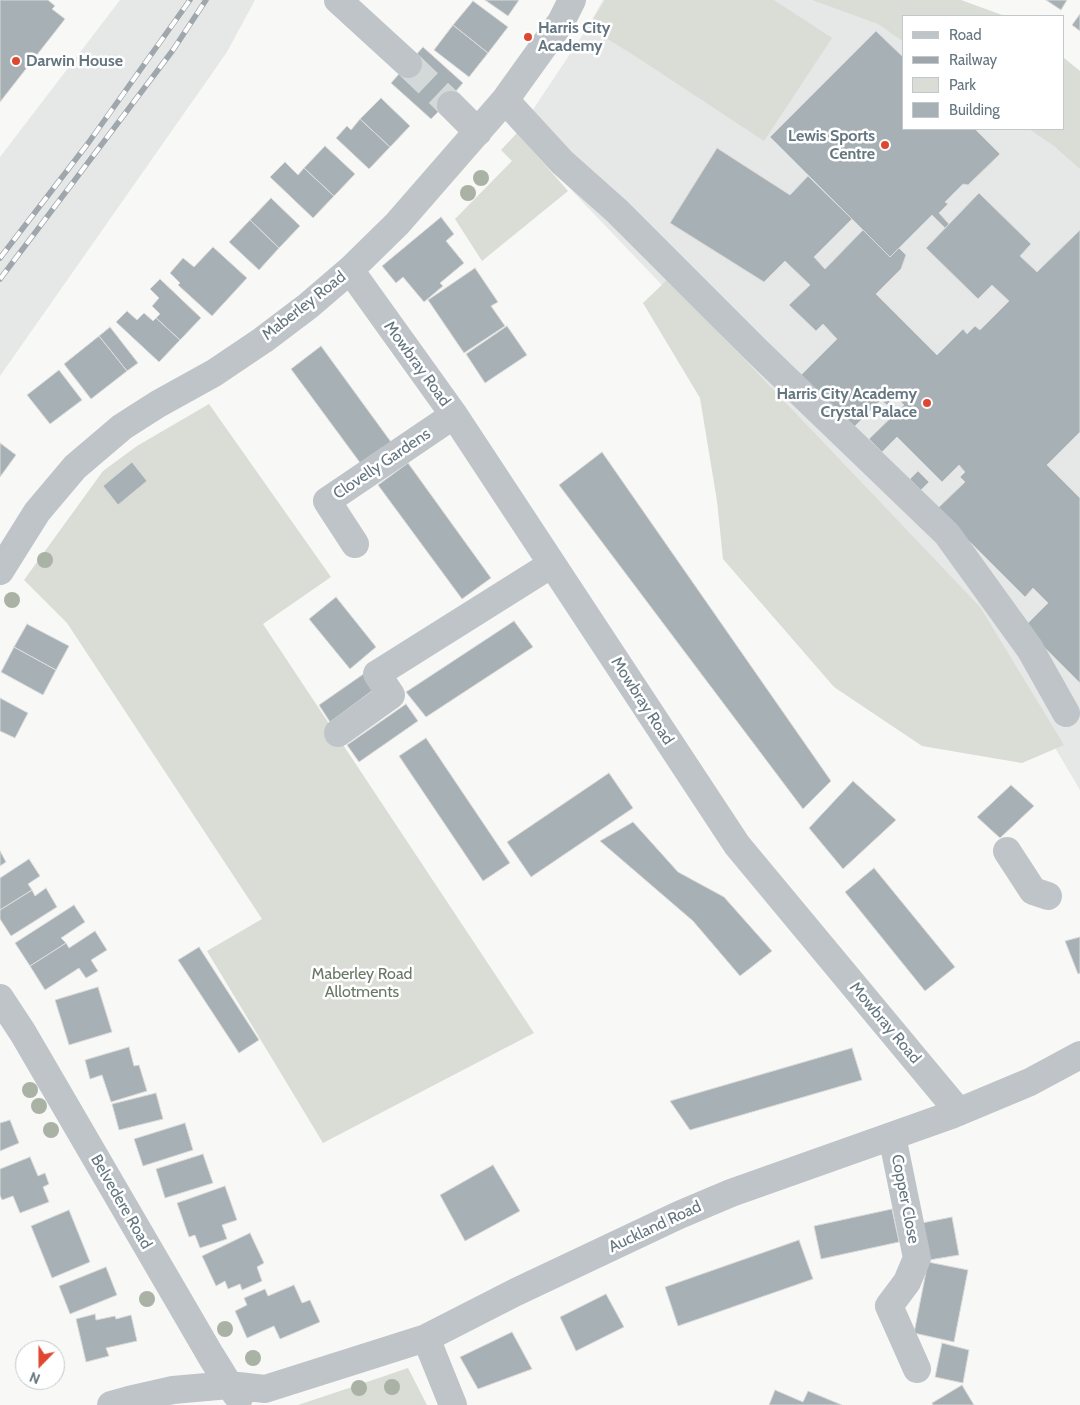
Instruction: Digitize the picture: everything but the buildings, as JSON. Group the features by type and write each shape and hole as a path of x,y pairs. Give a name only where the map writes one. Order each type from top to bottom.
{"street":[{"path":"338,0 408,64"},
{"name":"Maberley Road","path":"0,571 37,512 75,467 109,437 158,404 214,373 263,340 308,306 350,270 397,224 505,100 561,22 572,0"},
{"path":"505,100 562,162 617,211 763,357 947,534 1030,650 1066,713"},
{"path":"451,105 478,132"},
{"name":"Mowbray Road","path":"350,270 454,415 737,845 959,1112"},
{"name":"Clovelly Gardens","path":"355,544 327,501 454,415"},
{"path":"338,733 391,695 377,674 552,564"},
{"path":"1007,851 1033,891 1048,896"},
{"name":"Belvedere Road","path":"0,998 11,1037 237,1395"},
{"name":"Auckland Road","path":"111,1405 173,1390 237,1395 265,1389 426,1338 516,1292 731,1193 959,1112 1030,1082 1080,1055"},
{"name":"Copper Close","path":"892,1136 916,1258 906,1282 889,1306 917,1369"},
{"path":"426,1338 453,1405"}],"shaded area":[{"path":"120,0 255,0 227,52 0,376 0,157"},
{"name":"Harris City Academy Crystal Palace","path":"603,0 853,0 902,22 902,130 1065,130 1080,101 1080,790 975,613 574,193 520,129 588,27"}],"green space":[{"path":"605,0 774,0 832,38 764,141 588,27"},
{"path":"812,0 961,0 1002,15 902,15 902,41 878,24"},
{"path":"1065,59 1080,71 1080,169 1054,146 1030,130 1065,130"},
{"path":"517,133 568,191 482,261 455,219 512,161 501,150"},
{"path":"668,279 980,607 1064,745 1022,763 922,746 834,687 723,559 717,501 700,398 643,303"},
{"name":"Maberley Road Allotments","path":"209,404 331,577 263,624 534,1033 323,1143 207,951 262,919 67,623 24,580 103,471 137,446"},
{"path":"408,1368 427,1405 298,1405 364,1383"}],"tunnel":[{"path":"408,64 451,105"}],"railway":[{"path":"0,258 89,142 190,0"},
{"path":"0,279 173,50 206,0"}],"place":[{"name":"Harris City Academy","path":"528,37"},
{"name":"Darwin House","path":"16,61"},
{"name":"Lewis Sports Centre","path":"885,145"},
{"name":"Harris City Academy Crystal Palace","path":"927,403"}]}
